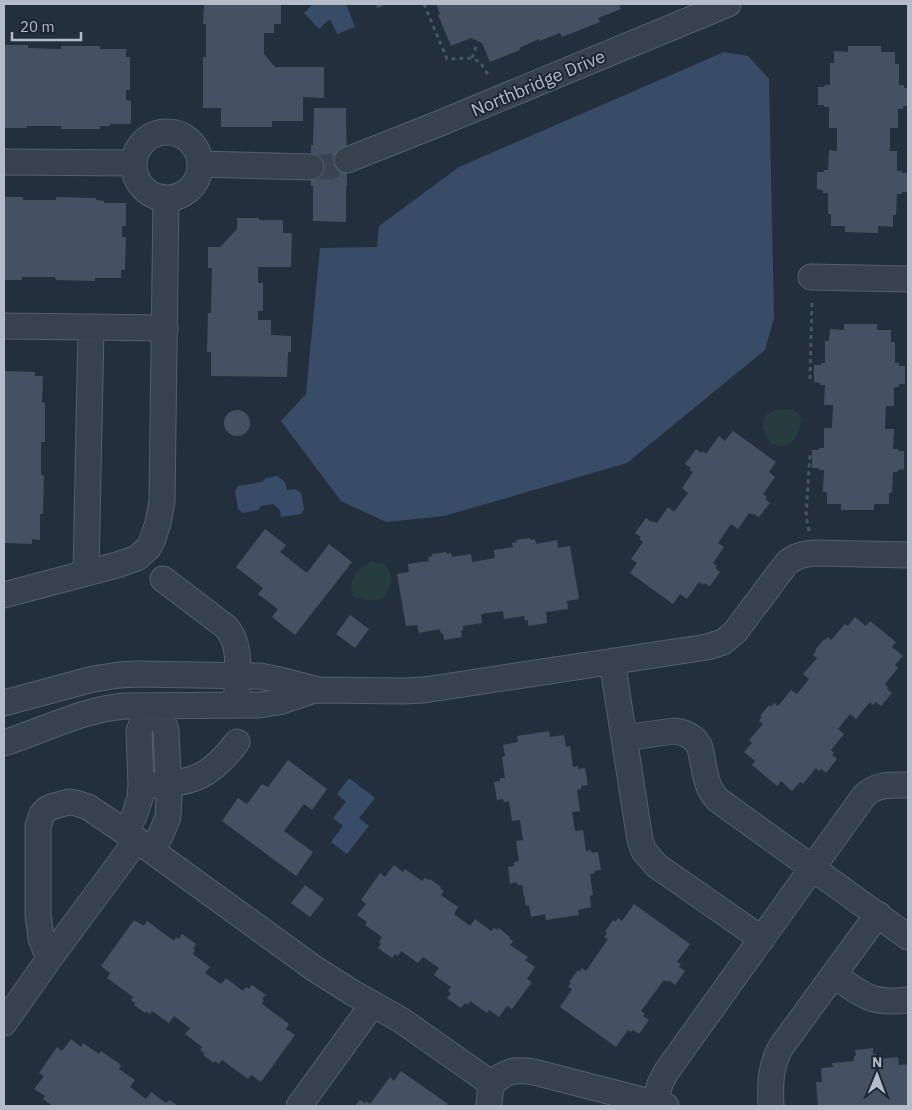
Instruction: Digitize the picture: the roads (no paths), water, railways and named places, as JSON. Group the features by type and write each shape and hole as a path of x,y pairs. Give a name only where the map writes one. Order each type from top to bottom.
{"lane":[{"name":"Northbridge Drive","path":"347,160 728,4"},
{"path":"166,132 186,138 198,154 200,164 196,182 190,189 175,198 166,199 155,197 146,192 134,174 133,163 140,145 147,138 166,132"},
{"path":"4,162 133,163"},
{"path":"200,164 311,167"},
{"path":"4,595 137,558 148,548 156,532 162,500 166,199"},
{"path":"811,277 908,279"},
{"path":"4,326 165,328"},
{"path":"86,573 91,328"},
{"path":"4,742 98,710 126,706 259,705 279,702 319,690 424,690 707,647 723,642 735,632 790,560 795,557 815,553 908,555"},
{"path":"163,579 230,631 233,636 237,648 237,706"},
{"path":"612,662 640,840 644,851 658,866 762,939"},
{"path":"4,703 93,679 137,674 268,678 319,690"},
{"path":"4,1023 49,959 138,841 161,834 168,817 169,807 166,730 161,717 152,707"},
{"path":"138,841 134,816 139,804 141,785 139,730 144,718 152,707"},
{"path":"624,738 674,732 689,735 699,745 707,784 714,795 908,936"},
{"path":"141,785 169,784 191,780 218,764 237,742"},
{"path":"49,959 41,938 38,914 38,826 42,814 47,809 61,803 76,802 88,807 138,841 315,969 342,987 420,1032 491,1095 498,1078 506,1073 525,1070 661,1105 660,1084 666,1072 868,792 879,786 908,785"},
{"path":"771,1106 771,1078 777,1054 878,914"},
{"path":"834,974 863,996 871,999 890,1002 908,1000"},
{"path":"299,1106 373,1004"}],"water":[{"path":"313,4 346,4 355,27 337,34 330,19 319,29 304,13"},
{"path":"724,52 748,56 769,79 774,318 765,350 627,463 444,516 386,522 341,501 281,421 306,394 320,248 377,247 379,226 459,167"},
{"path":"277,476 285,482 287,490 295,489 301,493 304,509 301,514 281,517 280,510 273,504 261,506 258,510 243,513 238,509 235,491 238,486 262,482 266,478"},
{"path":"349,778 375,798 359,818 369,826 347,854 331,842 343,826 333,818 346,802 337,794"}],"tunnel":[{"path":"311,167 329,167 347,160"}]}
